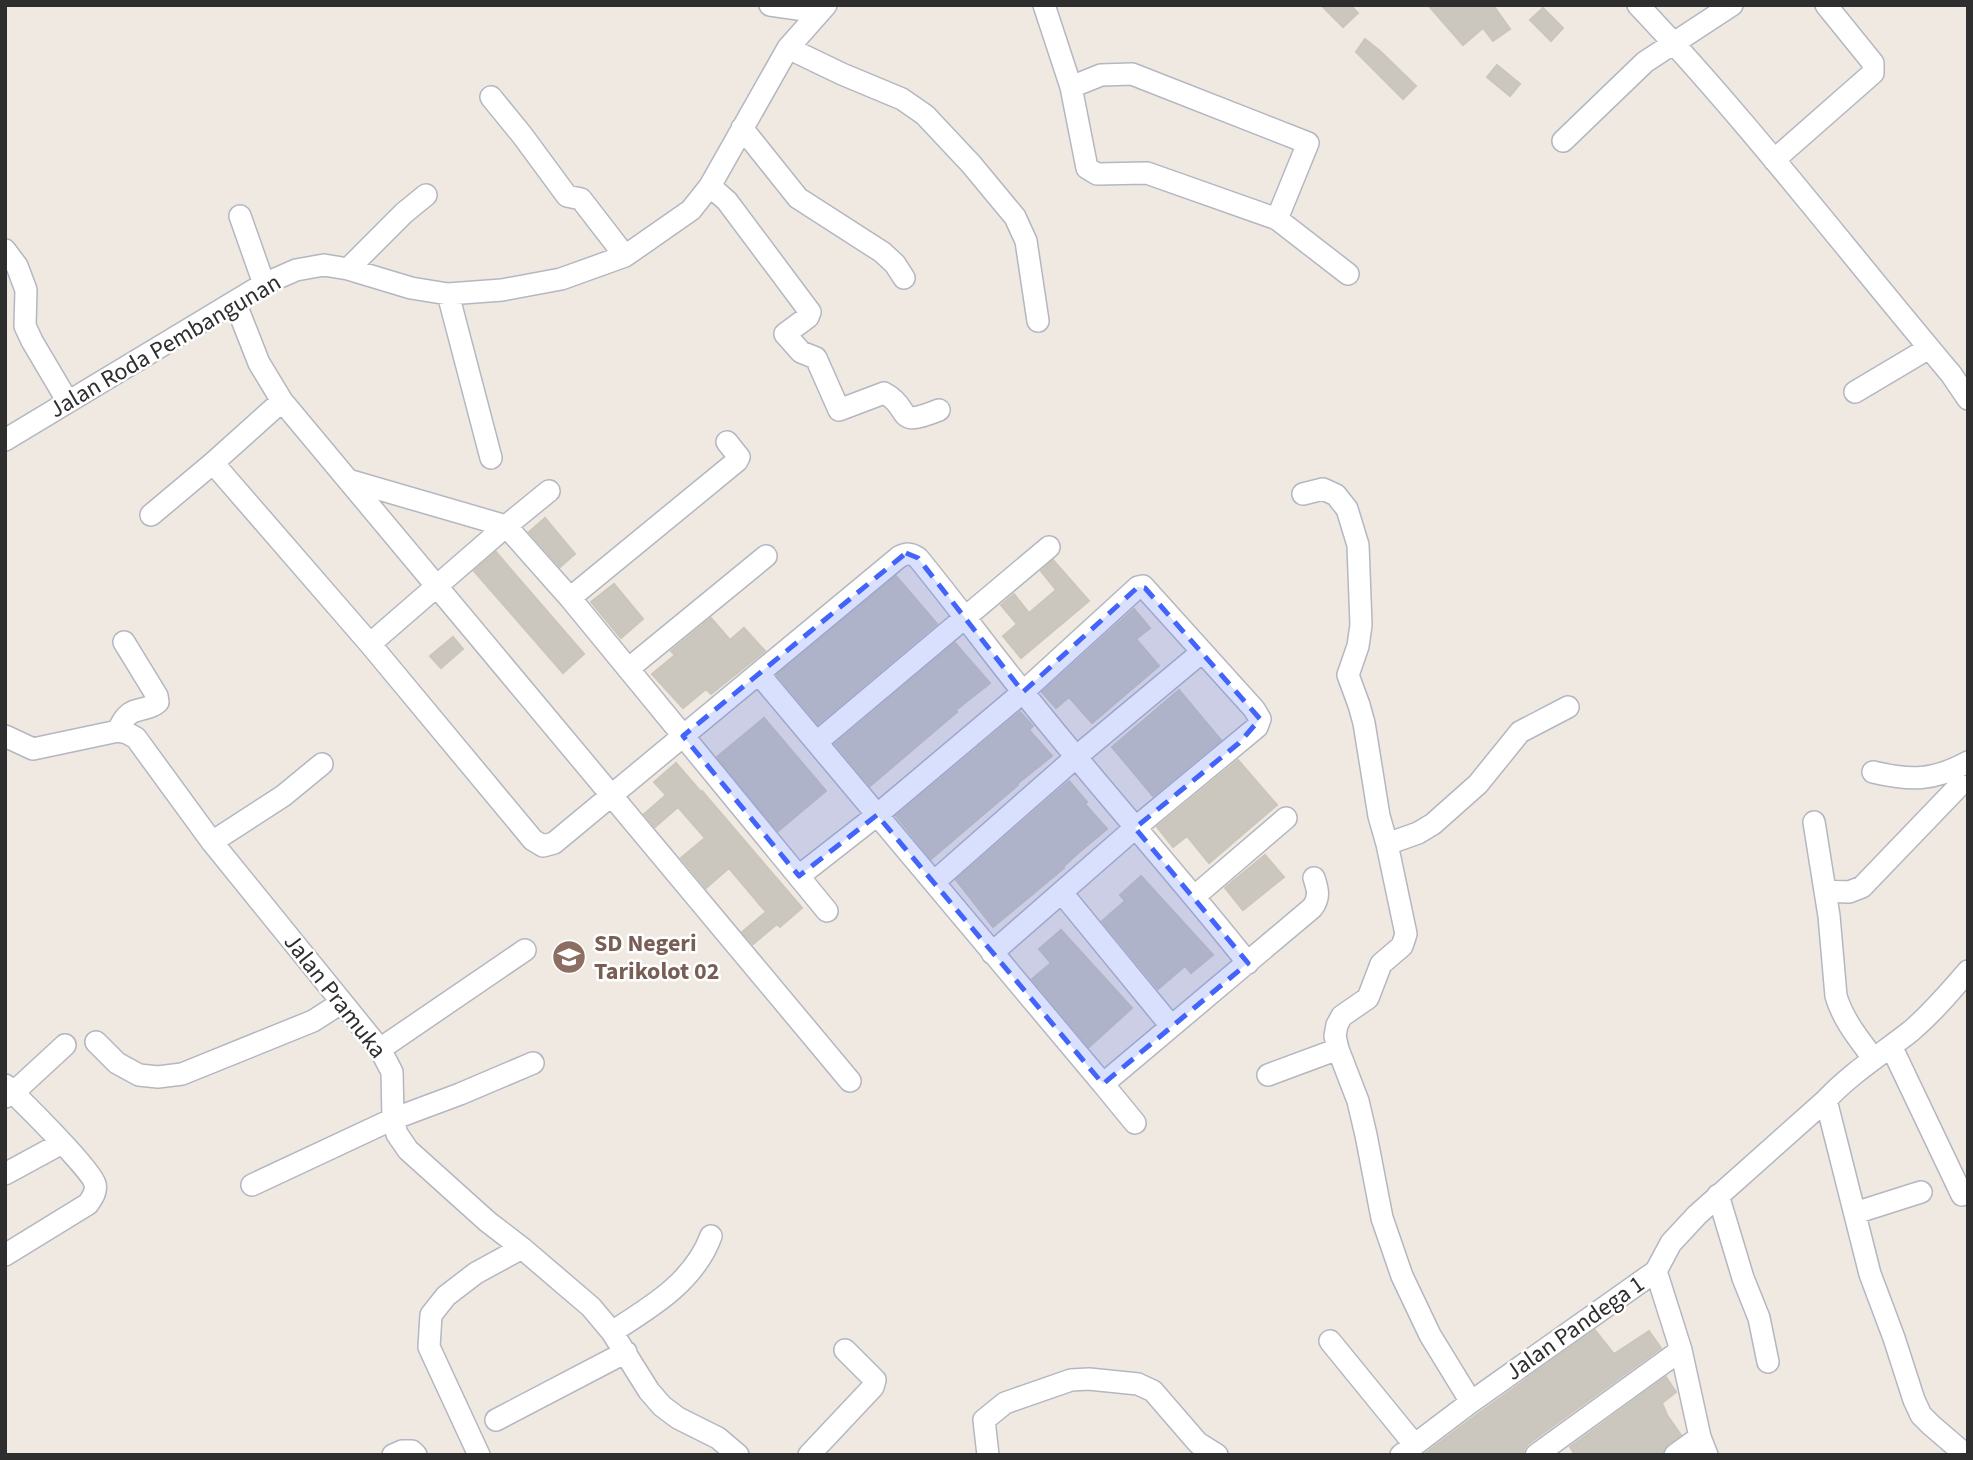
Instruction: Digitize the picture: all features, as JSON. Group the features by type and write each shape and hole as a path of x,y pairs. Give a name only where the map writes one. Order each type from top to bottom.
{"street":[{"path":"770,5 823,9"},
{"path":"1044,5 1071,87 1087,168 1097,174 1147,173 1277,219 1348,274"},
{"path":"1638,5 1774,160 1951,374 1968,399"},
{"path":"1563,141 1644,62 1732,5"},
{"path":"1774,160 1873,72 1872,63 1826,5"},
{"name":"Jalan Roda Pembangunan","path":"5,440 264,284 296,270 324,265 348,269 411,288 448,294 502,290 561,279 625,256 691,210 710,186 788,48 823,9"},
{"path":"788,48 902,99 925,115 971,164 1015,217 1026,242 1038,321"},
{"path":"1071,87 1101,75 1132,74 1308,143 1277,219"},
{"path":"491,97 566,196 581,199 625,256"},
{"path":"743,128 798,198 882,252 895,264 904,278"},
{"path":"710,186 727,201 810,312 808,317 785,334 800,352 816,358 839,410 884,393 909,418 939,410"},
{"path":"348,269 426,195"},
{"path":"240,216 264,284"},
{"path":"5,250 17,267 26,290 26,326 68,402"},
{"path":"448,294 491,458"},
{"path":"235,302 259,363 282,401 850,1081"},
{"path":"1855,392 1929,348"},
{"path":"151,515 214,463 282,401"},
{"path":"570,598 737,461 737,453 727,442"},
{"path":"214,463 533,840 543,846 554,843 906,553 913,554 1076,757 1248,962"},
{"path":"348,480 506,526 570,598 827,911"},
{"path":"1303,494 1323,489 1336,495 1347,509 1358,545 1361,625 1349,676 1359,705 1379,816 1406,934 1402,947 1381,964 1368,998 1342,1016 1335,1036 1358,1101 1382,1218 1402,1276 1430,1335 1471,1402"},
{"path":"370,645 550,491"},
{"path":"817,742 1049,547"},
{"path":"628,669 766,556"},
{"path":"799,876 877,815 1023,692 1141,586 1145,587 1254,709 1260,719 1257,727 1135,828 992,953"},
{"path":"5,736 33,749 118,731 128,714 153,707 158,702 157,696 124,642"},
{"path":"934,882 1076,757 1202,652"},
{"path":"759,674 1135,1123"},
{"path":"1387,844 1418,833 1433,824 1478,784 1520,732 1567,707"},
{"name":"Jalan Pramuka","path":"118,731 136,738 212,842 380,1049 392,1072 393,1119 397,1134 408,1150 488,1222 591,1307 612,1332 649,1391 662,1406 678,1418 718,1438 738,1455"},
{"path":"1873,772 1899,778 1922,779 1968,762"},
{"path":"212,842 283,796 322,764"},
{"path":"1825,891 1849,892 1861,887 1960,785"},
{"path":"1195,896 1286,818"},
{"path":"1814,822 1825,891 1836,996 1840,1008 1873,1058"},
{"path":"1103,1084 1312,908 1318,895 1314,878"},
{"path":"1062,893 1171,1026"},
{"path":"380,1049 525,950"},
{"path":"1966,1455 1921,1415 1914,1400 1870,1274 1826,1100 1839,1086 1931,1012 1968,971"},
{"path":"96,1042 117,1063 139,1074 158,1077 181,1074 313,1021 341,1003"},
{"path":"5,1255 88,1203 96,1189 95,1180 62,1143 8,1092 65,1045"},
{"path":"1891,1046 1962,1195"},
{"path":"1268,1075 1338,1049"},
{"path":"252,1185 393,1119 533,1063"},
{"name":"Jalan Pandega 1","path":"1408,1450 1656,1271 1671,1243 1718,1195 1826,1100"},
{"path":"5,1174 62,1143"},
{"path":"1855,1213 1922,1192"},
{"path":"1718,1195 1743,1278 1759,1318 1768,1362"},
{"path":"612,1332 662,1299 692,1270 711,1236"},
{"path":"479,1455 429,1346 431,1315 446,1296 476,1273 522,1248"},
{"path":"1656,1271 1681,1350 1703,1446 1675,1455"},
{"path":"1329,1341 1367,1384 1408,1450"},
{"path":"808,1455 873,1387 875,1380 845,1350"},
{"path":"1536,1455 1681,1350"},
{"path":"496,1420 626,1352"},
{"path":"988,1455 984,1420 1000,1405 1071,1380 1089,1379 1138,1384 1153,1391 1198,1443 1217,1455"},
{"path":"393,1455 402,1451 412,1451 416,1455"}],"highlighted area":[{"path":"906,553 918,558 1023,692 1138,587 1145,588 1260,719 1239,743 1135,828 1248,963 1103,1084 877,815 799,876 683,736"}],"building":[{"path":"1321,5 1350,5 1358,13 1343,27"},
{"path":"1428,5 1493,5 1510,29 1493,41 1483,28 1463,45"},
{"path":"1543,8 1563,28 1551,41 1530,20"},
{"path":"1365,39 1416,86 1403,99 1356,52"},
{"path":"1497,65 1520,84 1510,96 1487,77"},
{"path":"545,518 575,554 560,567 529,532"},
{"path":"496,552 584,654 563,673 474,571"},
{"path":"1053,560 1089,601 1021,658 1003,636 1017,624 1001,605 1014,594 1029,613 1056,590 1041,571"},
{"path":"896,576 937,624 818,724 777,675"},
{"path":"614,584 643,619 621,638 591,602"},
{"path":"1134,609 1150,628 1136,639 1159,666 1092,723 1069,697 1056,708 1042,692"},
{"path":"711,618 730,640 744,628 765,651 711,694 706,689 683,708 652,674 675,655 671,651"},
{"path":"453,637 463,649 441,668 430,656"},
{"path":"955,643 990,683 870,786 835,744"},
{"path":"1179,690 1221,740 1153,796 1112,747"},
{"path":"1020,712 1033,726 1029,730 1052,756 931,859 896,816"},
{"path":"764,718 826,791 778,831 717,757"},
{"path":"1238,760 1277,805 1209,863 1187,836 1173,847 1157,827"},
{"path":"676,763 802,908 780,927 777,924 753,944 742,932 766,912 729,868 706,888 681,858 705,838 678,807 655,827 644,814 666,795 654,782"},
{"path":"1069,781 1107,829 993,927 956,880"},
{"path":"1265,855 1284,877 1243,910 1225,888"},
{"path":"1141,876 1213,955 1191,973 1185,966 1158,989 1102,921 1125,901 1120,895"},
{"path":"1061,930 1132,1008 1089,1047 1032,979 1051,963 1039,949"},
{"path":"1595,1330 1614,1354 1649,1331 1661,1348 1528,1444 1523,1455 1423,1455 1479,1413"},
{"path":"1666,1377 1676,1392 1662,1403 1681,1435 1667,1445 1662,1455 1575,1455 1570,1447"}],"place":[{"name":"SD Negeri Tarikolot 02","path":"569,957"}]}
